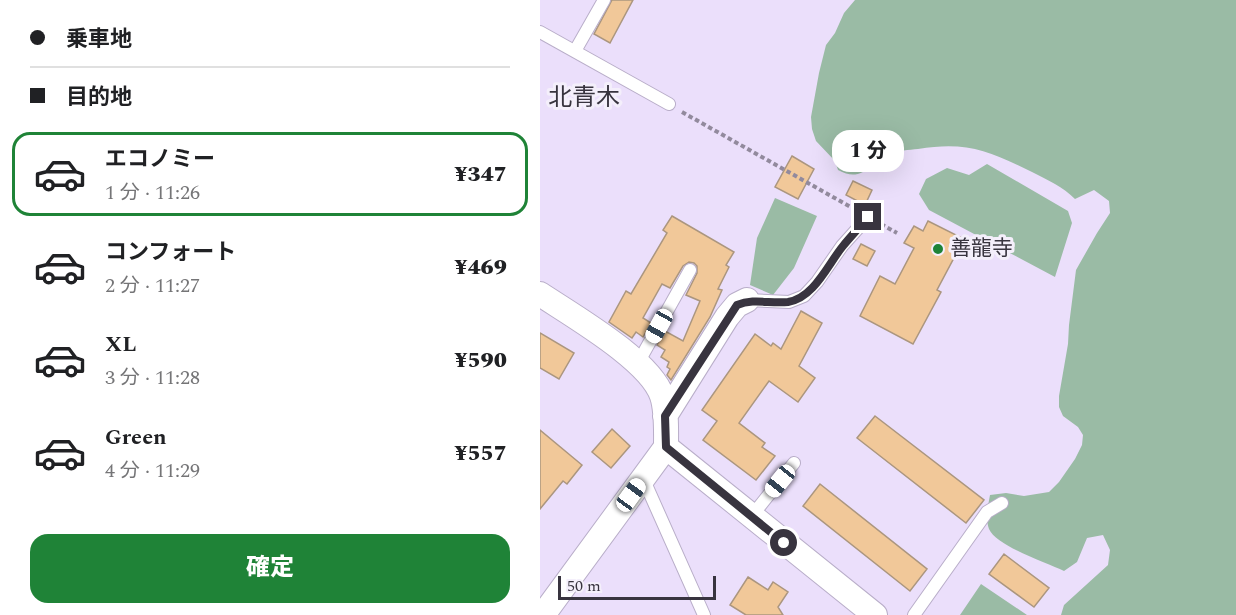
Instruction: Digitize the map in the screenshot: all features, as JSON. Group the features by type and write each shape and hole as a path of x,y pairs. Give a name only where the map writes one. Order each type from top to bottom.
{"street":[{"path":"540,294 638,363 656,381 663,398 666,447 543,615"},
{"path":"665,416 727,317 737,305 747,300"},
{"path":"666,447 875,615"}],"lane":[{"path":"575,51 604,0"},
{"path":"540,32 669,104"},
{"path":"747,300 789,302 804,296 817,282 842,246 868,217"},
{"path":"638,363 690,270"},
{"path":"751,517 794,463"},
{"path":"643,478 704,615"},
{"path":"914,615 987,512 1002,502"}],"path":[{"path":"669,104 852,208"}],"green space":[{"path":"855,0 1236,0 1236,615 1061,615 1064,605 1108,565 1110,550 1103,535 1087,538 1077,562 1064,571 1011,548 1001,542 989,529 987,516 990,495 1006,493 1024,496 1049,492 1059,482 1082,445 1083,435 1078,427 1063,416 1059,407 1059,396 1068,344 1076,270 1110,213 1109,201 1094,190 1075,199 1055,184 1017,165 990,153 964,147 950,146 900,151 854,175 838,170 835,161 816,141 811,117 826,45 835,33 844,13"},
{"path":"987,164 1068,211 1072,223 1055,277 929,210 919,194 926,179 947,168 969,175"},
{"path":"775,198 817,216 794,268 773,295 750,285 757,238"},
{"path":"981,584 1027,615 960,615"}],"building":[{"path":"612,0 633,0 610,43 594,34"},
{"path":"792,156 814,169 798,199 775,187"},
{"path":"853,181 872,190 865,205 846,195"},
{"path":"672,216 734,252 726,265 729,267 718,289 722,290 710,317 671,380 667,375 670,369 667,367 669,362 661,357 665,350 657,345 665,331 683,341 700,301 686,295 697,273 697,266 694,263 689,262 683,266 670,288 662,284 643,318 651,323 643,337 636,332 632,338 609,322 626,291 631,294 667,233 663,230"},
{"path":"928,221 964,239 937,290 941,292 913,344 860,316 880,276 895,284 914,248 904,243 914,226 923,231"},
{"path":"861,244 875,251 867,266 853,259"},
{"path":"801,311 822,323 799,366 815,378 798,402 769,381 739,423 765,443 762,447 775,456 756,480 703,440 717,421 702,410 755,334 771,346 773,343 781,349"},
{"path":"540,333 574,353 559,379 540,368"},
{"path":"875,416 984,500 966,523 857,438"},
{"path":"612,429 630,446 611,468 592,452"},
{"path":"540,430 582,465 567,484 563,481 540,509"},
{"path":"820,484 927,569 910,591 803,506"},
{"path":"1004,554 1049,588 1034,607 989,574"},
{"path":"748,577 768,590 773,582 788,592 778,607 783,615 746,615 730,605"}],"place":[{"name":"善龍寺","path":"938,249"}],"district":[{"name":"北青木","path":"584,98"}],"route":[{"path":"784,543 666,447 665,416 727,317 737,305 747,300 789,302 804,296 817,282 842,246 868,217"}]}
